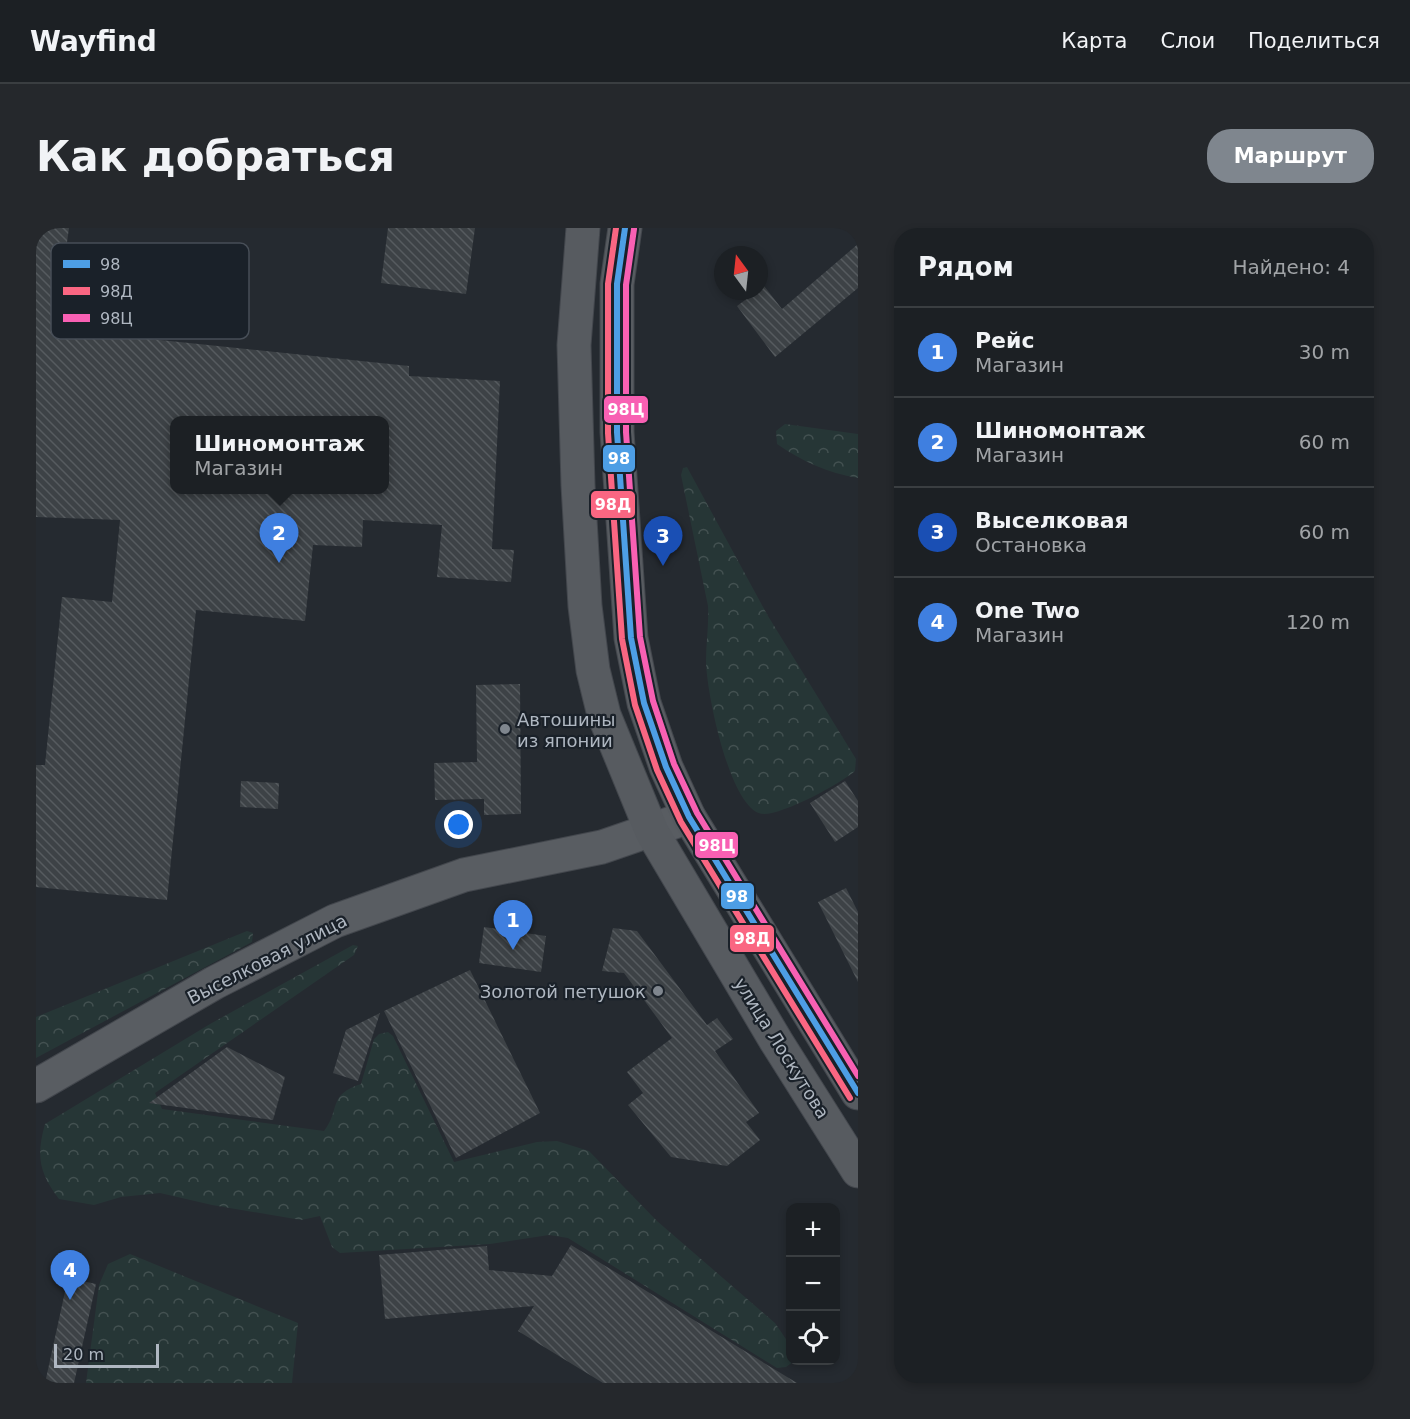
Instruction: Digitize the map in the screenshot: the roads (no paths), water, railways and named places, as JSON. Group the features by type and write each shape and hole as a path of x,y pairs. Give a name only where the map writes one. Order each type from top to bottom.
{"main road":[{"path":"584,228 574,345 578,485 588,627 593,670 604,715 652,832"},
{"path":"625,228 616,285 615,361 622,531 631,638 644,703 666,767 689,817 858,1093"},
{"name":"улица Лоскутова","path":"652,832 776,1041 858,1171"}],"street":[{"name":"Выселковая улица","path":"36,1086 214,983 335,921 464,875 603,847 652,832 689,817"}],"place":[{"name":"Шиномонтаж","path":"279,563"},
{"name":"Выселковая","path":"663,566"},
{"name":"Автошины из японии","path":"505,729"},
{"name":"Рейс","path":"513,950"},
{"name":"Золотой петушок","path":"658,991"},
{"name":"One Two","path":"70,1300"}]}
